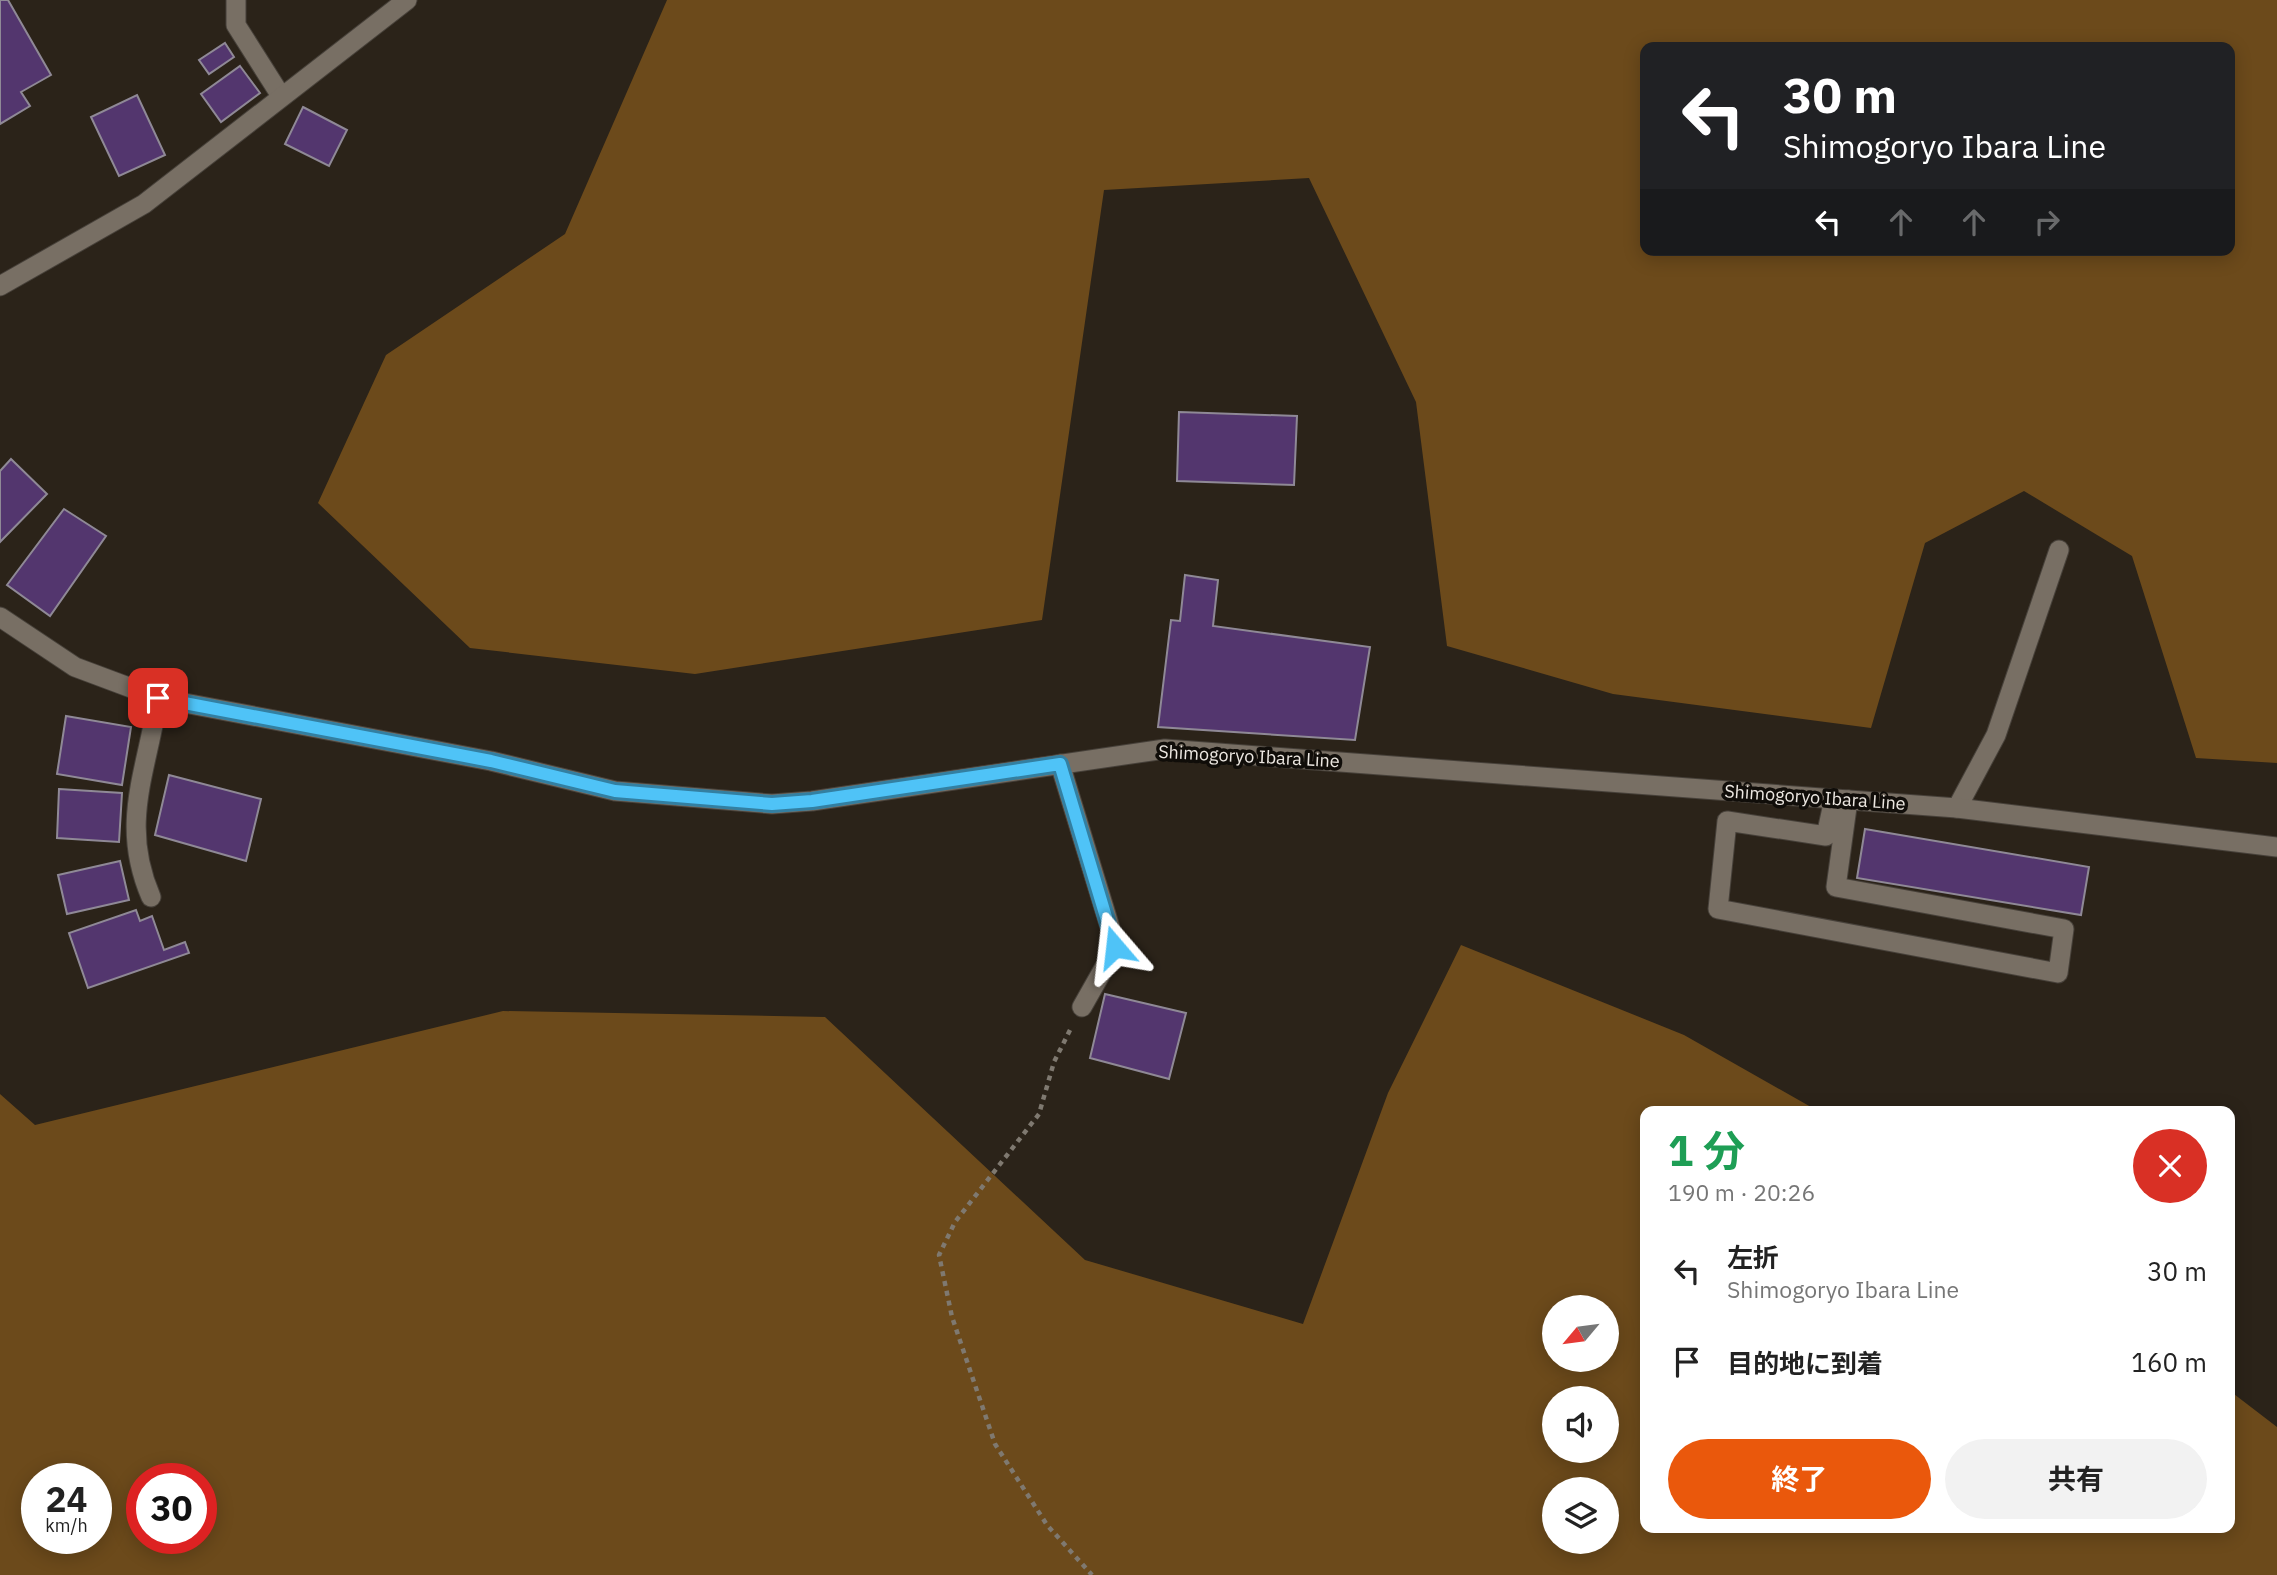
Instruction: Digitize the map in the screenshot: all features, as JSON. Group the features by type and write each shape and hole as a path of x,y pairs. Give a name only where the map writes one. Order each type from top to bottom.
{"main road":[{"path":"236,0 236,25 281,96"},
{"path":"0,286 144,204 407,0"},
{"path":"1957,808 1996,735 2059,550"},
{"name":"Shimogoryo Ibara Line","path":"0,617 30,640 75,667 158,698 491,761 615,791 690,799 772,804 812,801 1165,749 1957,808 2277,847"},
{"path":"151,897 139,863 134,821 158,698"},
{"path":"1060,764 1115,947 1082,1007"},
{"path":"1841,799 1836,887 2064,929 2058,973 1718,909 1727,821 1826,836 1841,799"}],"path":[{"path":"1082,1007 1054,1062 1039,1114 956,1222 939,1255 952,1317 995,1444 1046,1525 1092,1575"}],"shaded area":[{"path":"667,0 2277,0 2277,763 2196,758 2132,556 2024,491 1925,543 1871,728 1613,694 1447,646 1416,402 1309,178 1104,190 1042,620 695,674 470,648 318,503 386,355 565,234"},
{"path":"1461,945 1684,1035 1809,1106 1640,1106 1640,1533 2235,1533 2235,1395 2277,1427 2277,1575 0,1575 0,1094 35,1125 503,1011 825,1017 1085,1260 1303,1324 1388,1093"}],"building":[{"path":"0,0 8,0 51,75 21,92 30,106 0,124"},
{"path":"225,43 234,57 209,74 199,60"},
{"path":"240,66 260,93 221,122 201,94"},
{"path":"137,95 165,155 119,176 91,117"},
{"path":"303,107 347,130 329,166 285,144"},
{"path":"1179,412 1297,416 1294,485 1177,481"},
{"path":"11,459 47,494 0,542 0,471"},
{"path":"64,509 106,536 50,616 7,585"},
{"path":"1185,575 1218,580 1213,626 1370,647 1355,740 1158,727 1171,620 1180,621"},
{"path":"66,716 131,727 122,785 57,774"},
{"path":"169,775 261,799 246,861 155,835"},
{"path":"59,789 122,793 119,842 57,838"},
{"path":"1865,829 2089,867 2081,915 1857,878"},
{"path":"120,861 129,900 67,914 58,875"},
{"path":"136,910 140,921 152,916 164,950 185,942 189,953 88,988 69,933"},
{"path":"1105,994 1186,1013 1169,1079 1090,1058"}],"route":[{"path":"158,698 491,761 615,791 690,799 772,804 812,801 1060,764 1115,947"}]}
